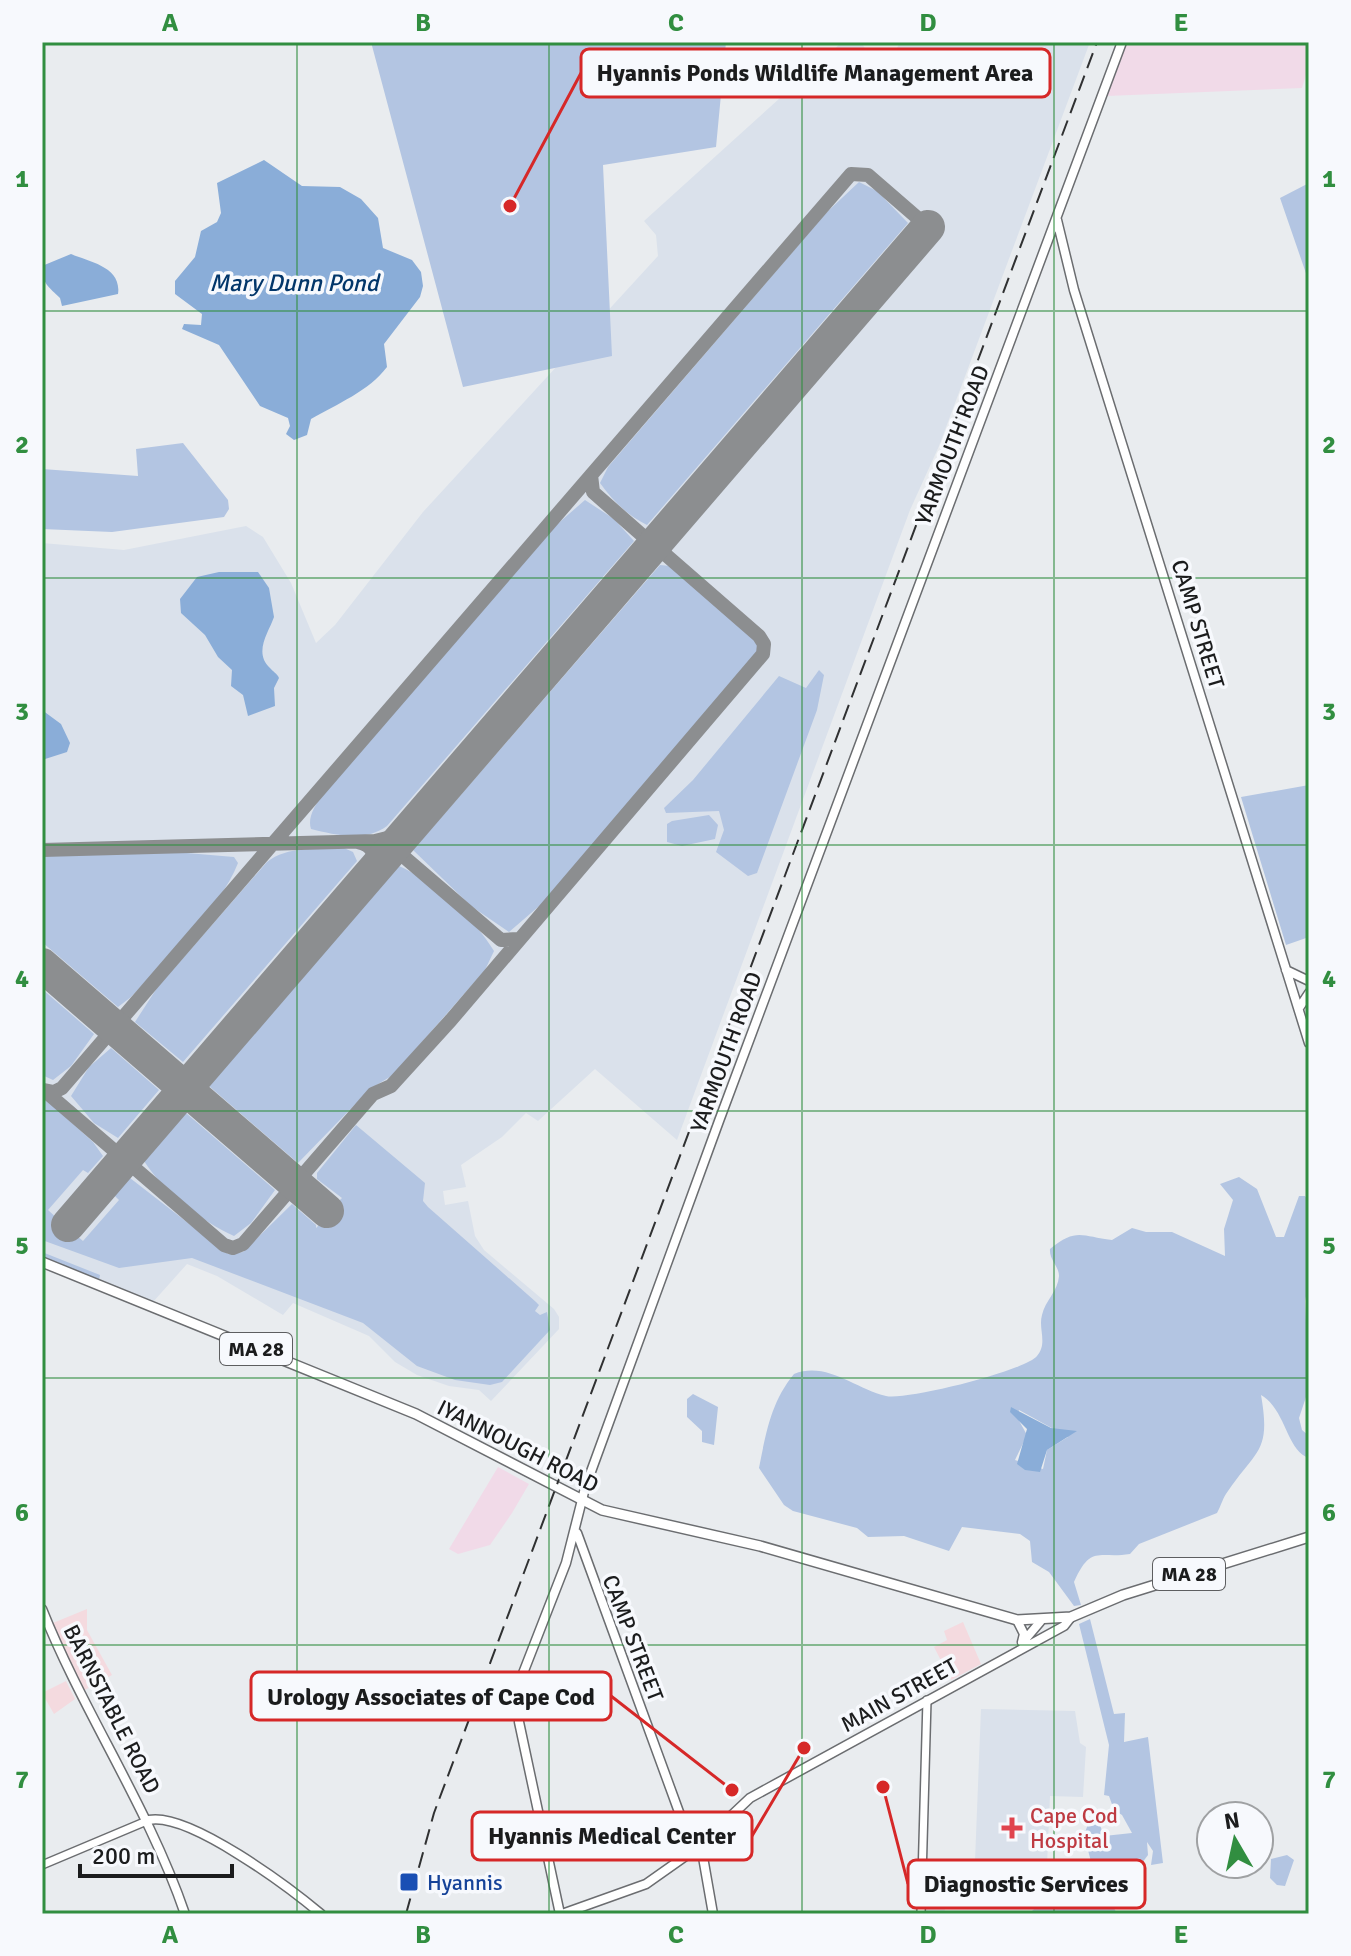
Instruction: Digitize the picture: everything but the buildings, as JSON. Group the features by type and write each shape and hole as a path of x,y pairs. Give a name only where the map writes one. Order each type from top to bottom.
{"main road":[{"name":"YARMOUTH ROAD","path":"561,1914 517,1701 525,1668 568,1557 582,1502 726,1102 1122,42"},
{"name":"CAMP STREET","path":"1057,215 1062,248 1309,1043"},
{"path":"1047,243 1062,248"},
{"path":"1286,970 1308,986"},
{"path":"1292,987 1308,986"},
{"path":"1298,1009 1308,986"},
{"name":"IYANNOUGH ROAD","path":"42,1262 416,1414 582,1502 617,1514 760,1546 1017,1620 1040,1622"},
{"name":"CAMP STREET","path":"576,1528 583,1557 683,1823 703,1857 713,1914"},
{"name":"MAIN STREET","path":"1011,1653 1040,1622 1071,1617 1123,1595 1309,1537"},
{"path":"568,1557 583,1557"},
{"name":"BARNSTABLE ROAD","path":"42,1609 69,1675 149,1820 185,1914"},
{"name":"MAIN STREET","path":"561,1914 642,1886 697,1848 743,1802 1064,1626 1071,1617"},
{"path":"1017,1620 1024,1632 1021,1643"},
{"path":"149,1820 172,1822 222,1844 321,1914"}],"street":[{"path":"921,1914 927,1700"},
{"path":"42,1865 149,1820"}],"shaded area":[{"path":"371,42 726,42 716,147 603,165 612,356 463,387"},
{"path":"842,42 861,42 866,50 878,53 897,48 900,42 1090,42 939,446 910,510 677,1140 595,1069 538,1121 526,1113 502,1137 461,1165 466,1187 443,1191 445,1205 468,1201 475,1236 484,1250 554,1309 559,1317 559,1329 491,1401 479,1390 449,1386 417,1375 395,1362 369,1336 293,1303 283,1315 217,1276 187,1264 153,1302 42,1258 42,543 124,550 246,526 263,537 291,583 316,643 335,625 423,512 658,256 656,235 644,221"},
{"path":"1126,42 1309,42 1309,65 1302,88 1107,96"},
{"path":"859,182 877,191 908,223 647,525 633,517 615,502 600,483 608,467 826,213"},
{"path":"1309,183 1309,282 1280,198"},
{"path":"183,443 228,500 229,509 224,517 112,532 42,529 42,469 138,476 136,449"},
{"path":"585,500 614,519 634,541 387,826 360,836 311,829 312,813 329,787 554,527"},
{"path":"660,565 670,566 756,639 759,652 545,901 509,932 471,906 413,850"},
{"path":"819,670 824,675 817,710 757,873 748,876 716,852 724,830 719,811 666,813 664,808 693,780 779,676 806,688"},
{"path":"1309,785 1309,937 1286,945 1241,797"},
{"path":"709,815 718,825 715,839 682,846 667,842 667,824"},
{"path":"344,848 353,852 357,861 183,1062 135,1022 157,988 267,862 293,851"},
{"path":"175,852 234,857 238,863 205,916 131,997 118,1007 42,942 42,856"},
{"path":"399,866 426,881 452,902 476,926 494,951 485,970 393,1075 370,1089 298,1163 209,1086"},
{"path":"42,989 94,1034 71,1066 53,1080 42,1075"},
{"path":"111,1048 159,1090 118,1138 94,1123 71,1096 89,1067"},
{"path":"42,1096 93,1142 103,1156 88,1173 83,1170 48,1210 60,1221 56,1226 67,1235 71,1231 83,1241 119,1200 114,1195 130,1178 228,1254 243,1252 292,1204 316,1228 321,1223 319,1220 342,1198 317,1179 317,1173 356,1125 425,1183 423,1201 428,1207 536,1302 539,1305 535,1311 540,1315 547,1312 550,1330 502,1382 490,1385 455,1380 417,1366 363,1323 192,1258 119,1268 42,1240"},
{"path":"186,1113 275,1190 251,1223 234,1236 184,1204 162,1184 144,1161"},
{"path":"1239,1177 1257,1189 1276,1237 1284,1237 1299,1196 1305,1196 1309,1202 1309,1282 1305,1301 1309,1388 1299,1418 1302,1430 1309,1436 1309,1458 1295,1447 1276,1410 1261,1395 1263,1439 1254,1457 1226,1493 1217,1513 1139,1544 1130,1554 1091,1558 1074,1582 1081,1605 1074,1606 1049,1572 1032,1562 1030,1541 1020,1534 962,1527 949,1551 904,1536 868,1537 857,1528 793,1511 784,1505 759,1468 775,1407 794,1374 806,1371 829,1373 874,1393 897,1396 989,1377 1037,1356 1042,1346 1042,1315 1059,1276 1050,1249 1067,1238 1080,1235 1112,1240 1132,1228 1146,1232 1172,1232 1225,1256 1224,1229 1233,1200 1220,1184","holes":["1019,1410 1068,1437 1047,1450 1043,1469 1015,1460 1027,1435 1017,1417"]},
{"path":"42,1252 100,1275 99,1280 42,1257"},
{"path":"693,1394 718,1407 714,1445 702,1442 702,1431 687,1417 687,1399"},
{"path":"498,1467 529,1484 490,1545 458,1554 449,1549"},
{"path":"87,1609 87,1630 112,1675 83,1691 69,1666 53,1623"},
{"path":"1090,1619 1114,1714 1125,1713 1124,1742 1148,1737 1163,1863 1151,1865 1153,1851 1147,1842 1148,1855 1121,1891 1110,1892 1108,1896 1117,1914 1029,1914 1039,1904 1046,1871 1057,1875 1075,1894 1089,1890 1094,1873 1084,1835 1090,1819 1097,1817 1104,1836 1132,1833 1122,1815 1114,1810 1109,1796 1104,1795 1109,1745 1079,1624"},
{"path":"963,1622 981,1664 951,1680 934,1647 947,1640 944,1631"},
{"path":"66,1681 75,1699 54,1714 42,1693"},
{"name":"Cape Cod Hospital","path":"981,1709 1075,1711 1080,1743 1086,1747 1083,1797 1050,1796 1047,1865 1039,1865 1037,1910 945,1909 944,1914 925,1914 927,1859 975,1861"},
{"path":"1287,1855 1294,1860 1285,1886 1277,1885 1272,1880 1275,1880 1275,1858"}],"water":[{"name":"Mary Dunn Pond","path":"264,160 302,186 340,187 361,199 378,218 383,248 412,260 421,272 423,286 420,297 384,344 387,367 380,376 311,419 307,435 294,440 286,434 290,426 288,418 260,406 219,345 182,329 184,324 201,325 202,314 175,294 175,281 195,257 201,231 217,222 221,213 217,183"},
{"path":"71,254 110,272 118,285 118,294 62,306 60,298 45,281 42,266"},
{"path":"219,572 258,572 269,588 274,617 262,649 265,662 279,678 274,688 275,706 248,716 243,695 231,686 232,670 218,657 205,635 181,613 180,599 197,577"},
{"path":"42,710 61,724 70,743 67,752 42,760"},
{"path":"1011,1407 1051,1428 1077,1431 1047,1450 1040,1472 1025,1470 1017,1464 1027,1429 1010,1412"}],"taxiway":[{"path":"44,1090 54,1092 62,1088 851,174 868,175 928,227"},
{"path":"591,475 593,492 643,536 654,538 664,533"},
{"path":"45,1091 224,1245 233,1248 243,1244 373,1094 391,1086 451,1020 763,654 764,644 759,636 666,555 661,544 664,533"},
{"path":"643,536 647,544 644,555 655,552 666,555"},
{"path":"42,850 375,841 391,837 411,825"},
{"path":"403,834 399,846 403,856 501,940 518,939"},
{"path":"358,842 373,852 371,871"},
{"path":"103,1018 108,1029 106,1037 115,1034 126,1038"},
{"path":"115,1150 123,1152 134,1146"}],"runway":[{"path":"68,1225 928,227"},
{"path":"42,965 327,1211"}],"railway":[{"path":"406,1914 434,1813 1097,42"}],"place":[{"name":"Hyannis Ponds Wildlife Management Area","path":"510,206"},
{"name":"Hyannis Medical Center","path":"804,1748"},
{"name":"Diagnostic Services","path":"883,1787"},
{"name":"Urology Associates of Cape Cod","path":"732,1790"},
{"name":"Cape Cod Hospital","path":"1012,1828"},
{"name":"Hyannis","path":"409,1882"}]}
